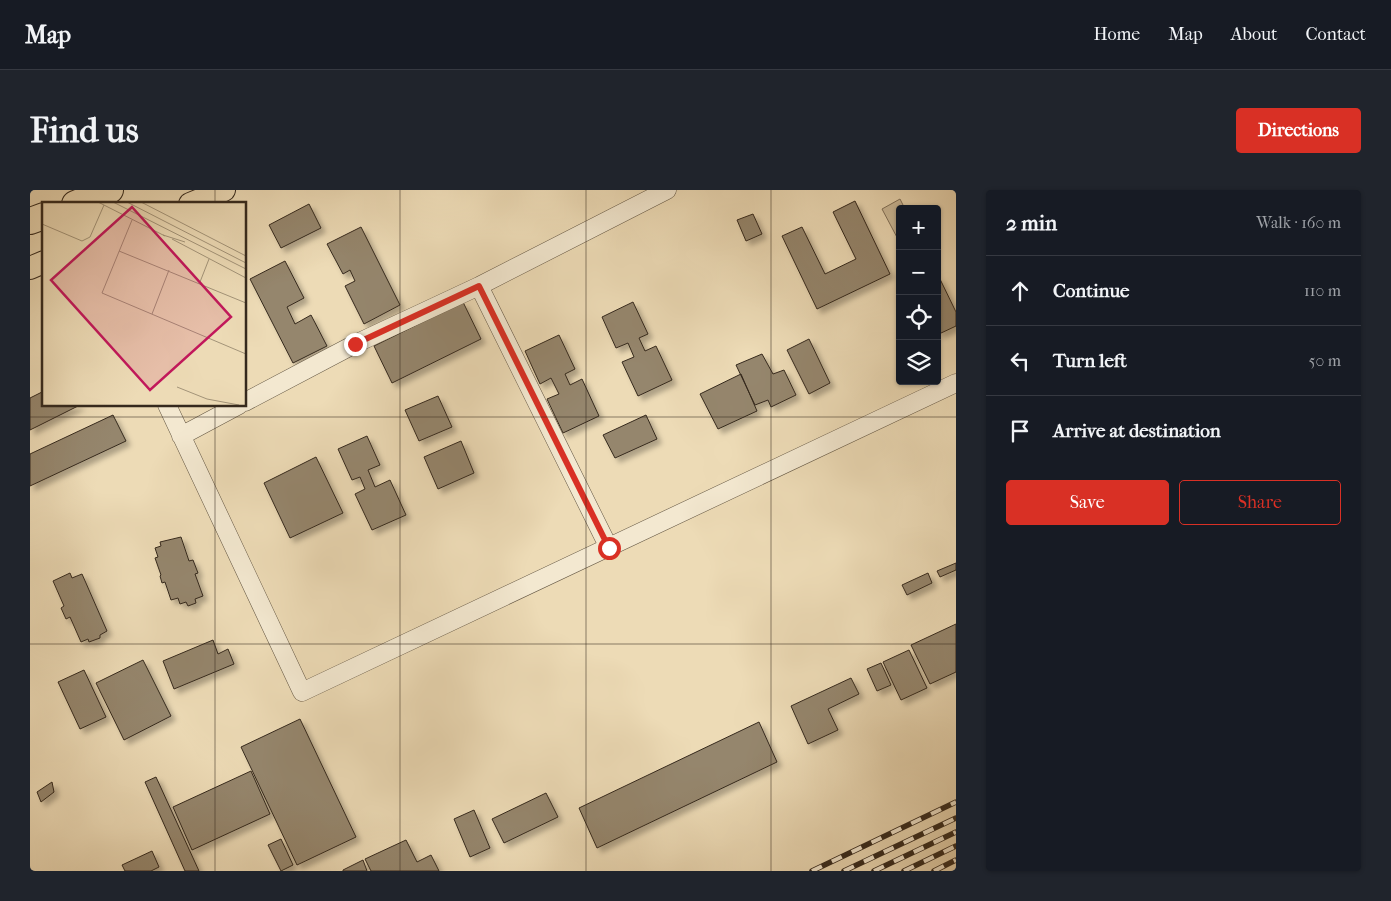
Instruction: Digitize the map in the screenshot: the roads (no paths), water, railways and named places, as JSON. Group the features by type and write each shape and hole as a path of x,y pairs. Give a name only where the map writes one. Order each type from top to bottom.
{"highway":[{"path":"80,202 110,190"},
{"path":"30,221 42,217"}],"main road":[{"path":"195,202 224,190"},
{"path":"30,268 42,263"}],"street":[{"path":"246,401 355,344 479,286 667,190"},
{"path":"479,286 609,548"},
{"path":"167,406 302,692 956,383"},
{"path":"181,436 237,406"}],"railway":[{"path":"812,871 956,802"},
{"path":"844,871 956,818"},
{"path":"874,871 956,832"},
{"path":"904,871 956,846"},
{"path":"934,871 956,860"}]}
